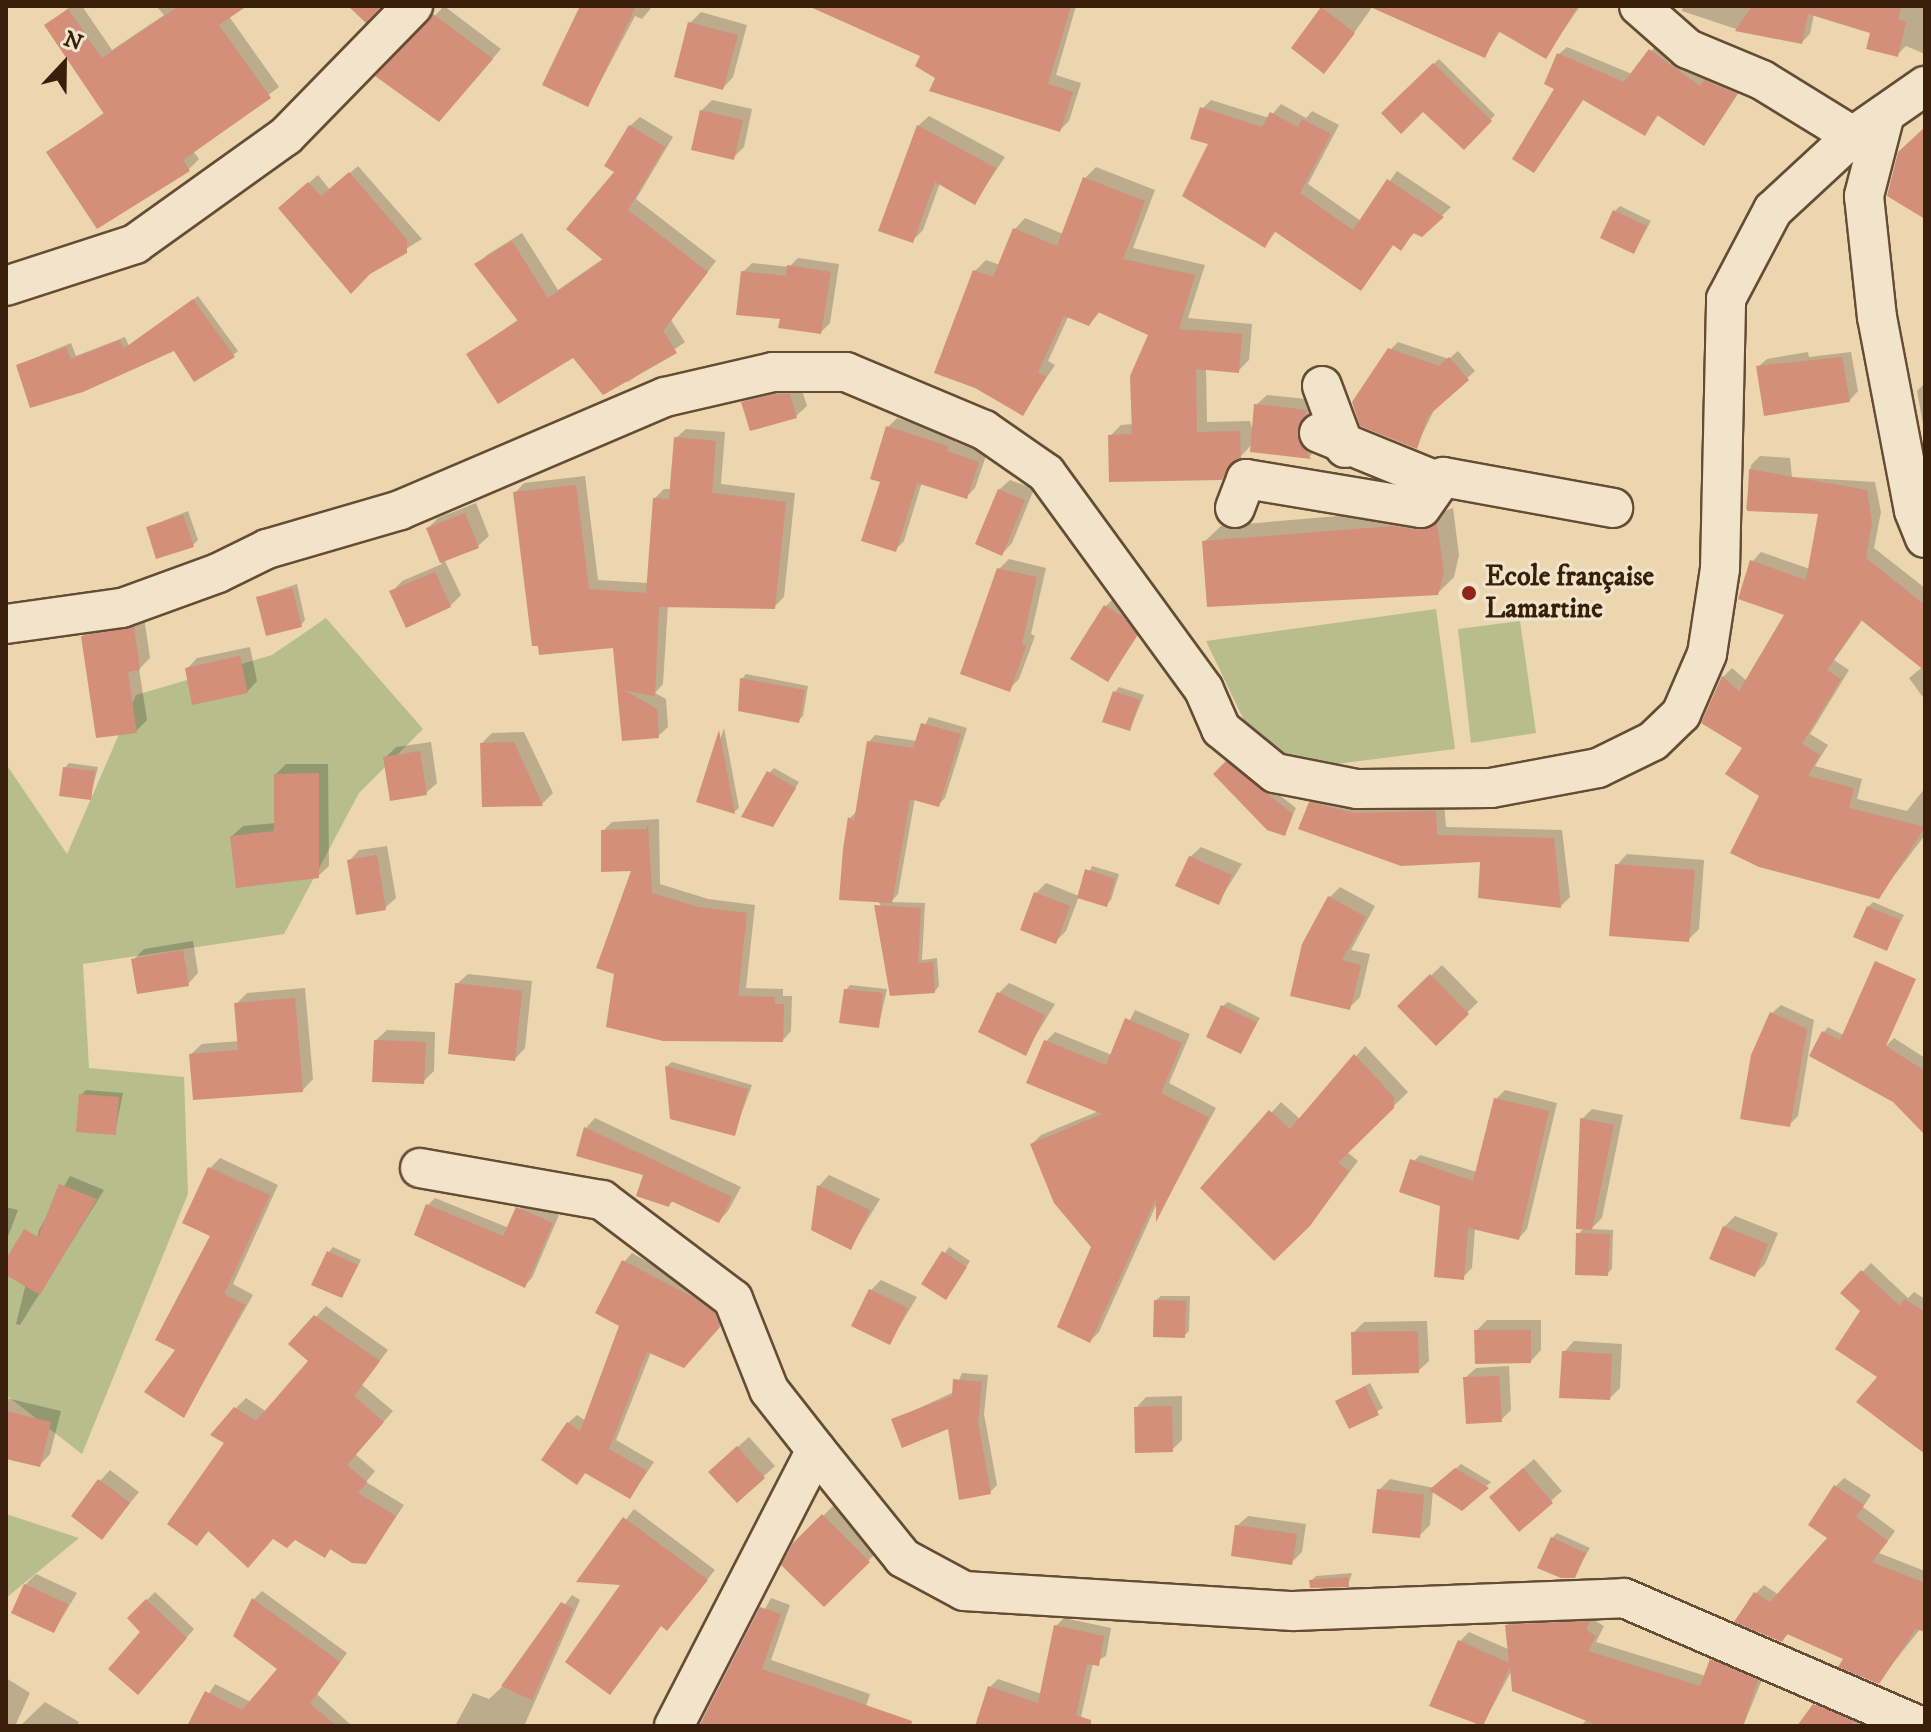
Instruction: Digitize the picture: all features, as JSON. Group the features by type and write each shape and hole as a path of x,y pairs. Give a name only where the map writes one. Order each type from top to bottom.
{"street":[{"path":"6,286 135,244 286,136 413,6"},
{"path":"1639,6 1688,49 1762,80 1853,136"},
{"path":"6,624 122,608 218,573 267,549 400,510 665,397 773,372 846,372 984,430 1046,473 1204,690 1221,729 1275,773 1357,789 1491,788 1598,768 1653,741 1681,714 1707,654 1720,569 1726,299 1773,210 1853,136 1925,86"},
{"path":"1885,114 1864,196 1877,317 1914,511 1925,538"},
{"path":"1322,386 1332,441 1439,482"},
{"path":"1235,508 1246,479 1421,508 1443,477 1613,508"},
{"path":"420,1168 602,1200 733,1299 769,1390 816,1450 903,1558 964,1591 1293,1611 1624,1598 1920,1726"},
{"path":"674,1726 816,1450"}],"green space":[{"path":"1436,609 1455,749 1304,768 1251,735 1206,641"},
{"path":"326,618 423,729 359,793 284,934 83,964 89,1068 184,1077 188,1194 82,1454 6,1395 6,764 67,854 136,695 272,655"},
{"path":"1520,621 1536,733 1471,743 1458,629"},
{"path":"6,1514 79,1538 6,1598"}],"building":[{"path":"179,6 247,6 219,25 271,98 183,160 190,171 97,229 46,152 104,114 44,25 68,9 102,58"},
{"path":"348,6 382,6 366,23"},
{"path":"580,6 636,6 588,107 542,85"},
{"path":"808,6 1071,6 1048,84 1073,92 1060,132 929,91 935,78 915,66 920,56"},
{"path":"1368,6 1578,6 1546,59 1498,31 1485,58"},
{"path":"1752,6 1902,6 1898,19 1906,22 1898,57 1866,49 1870,33 1808,14 1802,44 1735,31"},
{"path":"1321,7 1355,33 1324,74 1291,48"},
{"path":"433,14 493,59 439,122 375,76"},
{"path":"688,22 738,35 723,90 674,77"},
{"path":"1649,49 1700,86 1704,80 1737,94 1704,146 1657,115 1645,136 1583,100 1534,173 1512,159 1554,89 1544,84 1557,53 1624,82"},
{"path":"1433,63 1492,121 1464,150 1423,112 1401,134 1381,113"},
{"path":"1200,107 1262,127 1270,112 1298,127 1302,119 1331,134 1300,193 1353,230 1387,179 1444,217 1422,237 1413,233 1401,251 1393,245 1361,291 1274,231 1265,248 1182,196 1208,144 1190,139"},
{"path":"700,110 743,120 734,160 691,150"},
{"path":"629,125 665,147 628,210 708,272 663,331 677,353 603,395 573,358 498,404 466,354 518,321 474,264 512,241 548,298 603,260 566,229 614,172 604,166"},
{"path":"917,125 996,168 975,205 935,182 913,243 878,231"},
{"path":"1925,127 1925,219 1887,196 1898,152"},
{"path":"349,172 407,239 407,253 370,274 351,294 278,208 308,182 321,196"},
{"path":"1083,177 1145,201 1123,259 1195,275 1179,329 1242,334 1239,373 1196,369 1197,432 1240,431 1241,458 1231,463 1222,480 1109,482 1108,435 1132,434 1130,376 1148,335 1098,312 1089,326 1064,316 1038,372 1046,377 1023,416 975,388 934,373 973,270 993,277 1013,228 1057,246"},
{"path":"1613,210 1647,226 1634,254 1600,238"},
{"path":"787,265 831,272 821,334 778,328 780,319 736,315 741,271 786,276"},
{"path":"193,299 235,357 194,382 174,351 83,392 30,408 16,365 66,347 71,359 120,340 123,349"},
{"path":"1388,348 1439,366 1449,357 1469,380 1428,416 1417,449 1360,426 1352,402"},
{"path":"1842,357 1850,402 1764,416 1756,366"},
{"path":"790,394 797,418 750,431 741,402"},
{"path":"1254,404 1307,410 1297,435 1311,459 1250,452"},
{"path":"886,426 948,446 947,451 979,462 967,499 917,483 896,552 861,541 880,482 870,479"},
{"path":"674,437 716,441 712,493 786,502 775,609 659,607 655,696 624,690 657,709 659,738 622,741 613,648 539,655 538,646 532,646 513,492 576,485 589,589 646,593 653,498 669,499"},
{"path":"1749,469 1867,490 1872,522 1866,558 1925,605 1925,671 1861,620 1827,670 1841,679 1802,744 1820,755 1808,776 1854,788 1849,808 1925,827 1879,899 1759,867 1730,853 1759,796 1725,774 1742,748 1701,723 1722,676 1739,691 1784,615 1738,599 1750,560 1806,580 1818,514 1747,511"},
{"path":"998,489 1025,500 1002,556 975,544"},
{"path":"465,513 479,548 440,563 426,528"},
{"path":"183,515 194,547 156,559 146,527"},
{"path":"1437,523 1444,572 1438,595 1207,607 1202,541 1393,526 1418,530"},
{"path":"997,568 1037,577 1022,644 1026,646 1010,692 960,674"},
{"path":"435,572 451,607 406,628 389,591"},
{"path":"292,588 302,627 266,636 256,597"},
{"path":"1104,605 1124,617 1137,635 1108,682 1070,659"},
{"path":"134,627 140,670 128,672 137,733 96,738 81,636"},
{"path":"240,656 248,693 192,705 185,668"},
{"path":"740,678 805,690 799,723 738,711"},
{"path":"1113,691 1140,700 1130,731 1102,722"},
{"path":"921,723 961,734 939,807 910,799 892,903 839,900 848,817 854,821 867,741 913,748"},
{"path":"719,730 735,814 696,802"},
{"path":"514,742 543,806 482,807 480,743"},
{"path":"420,751 427,795 390,801 383,757"},
{"path":"1226,761 1293,814 1285,836 1267,830 1213,774"},
{"path":"63,767 95,771 91,800 59,796"},
{"path":"767,771 796,788 773,827 741,817"},
{"path":"319,773 319,878 236,888 230,836 274,831 274,774"},
{"path":"1309,802 1354,813 1436,811 1437,835 1554,838 1561,908 1478,898 1480,862 1401,866 1298,829"},
{"path":"648,824 652,893 698,907 747,913 738,996 775,997 775,1004 784,1004 783,1042 663,1041 606,1027 614,974 596,968 631,871 601,872 601,830 646,829"},
{"path":"377,855 386,910 356,915 347,860"},
{"path":"1189,856 1232,875 1219,905 1175,886"},
{"path":"1615,864 1695,870 1689,942 1609,936"},
{"path":"1085,869 1115,879 1107,907 1077,898"},
{"path":"1034,892 1070,906 1056,944 1020,930"},
{"path":"1328,896 1366,917 1342,960 1361,965 1350,1010 1290,996 1302,944"},
{"path":"874,905 921,908 918,963 933,962 935,993 890,996"},
{"path":"1867,906 1900,920 1887,951 1853,937"},
{"path":"183,950 189,986 137,994 131,959"},
{"path":"1875,961 1916,979 1886,1046 1925,1071 1925,1135 1893,1102 1809,1056 1822,1031 1840,1040"},
{"path":"1430,974 1469,1014 1436,1046 1397,1006"},
{"path":"455,983 522,991 515,1061 448,1054"},
{"path":"844,989 883,993 879,1028 839,1023"},
{"path":"997,992 1045,1015 1026,1056 978,1032"},
{"path":"295,998 303,1092 193,1100 189,1054 238,1050 234,1003"},
{"path":"1221,1005 1257,1023 1241,1054 1206,1037"},
{"path":"1770,1012 1807,1029 1790,1127 1740,1119 1751,1055"},
{"path":"1125,1018 1182,1043 1161,1093 1209,1117 1156,1222 1156,1198 1090,1343 1057,1327 1091,1247 1054,1203 1030,1144 1102,1114 1026,1083 1044,1040 1106,1065"},
{"path":"374,1040 426,1042 424,1084 372,1082"},
{"path":"1354,1054 1394,1097 1394,1108 1338,1163 1349,1171 1310,1226 1274,1261 1200,1188 1269,1110 1290,1129"},
{"path":"665,1066 748,1089 735,1136 670,1119"},
{"path":"79,1094 119,1097 116,1135 76,1132"},
{"path":"1494,1098 1549,1111 1519,1240 1468,1228 1464,1280 1434,1277 1440,1206 1399,1192 1410,1159 1473,1181"},
{"path":"1580,1118 1614,1125 1592,1230 1576,1229"},
{"path":"584,1127 732,1197 719,1223 671,1201 669,1207 636,1196 643,1175 576,1156"},
{"path":"208,1167 270,1195 224,1294 245,1305 184,1418 144,1392 175,1350 155,1340 210,1236 182,1223"},
{"path":"59,1184 97,1199 40,1295 6,1275 6,1259 24,1229 38,1237"},
{"path":"817,1185 870,1210 851,1250 811,1230"},
{"path":"426,1204 503,1236 516,1207 553,1223 525,1288 414,1235"},
{"path":"1723,1226 1768,1244 1755,1277 1709,1259"},
{"path":"1576,1233 1610,1234 1608,1276 1575,1275"},
{"path":"327,1251 358,1265 342,1298 311,1285"},
{"path":"942,1251 967,1267 946,1300 921,1284"},
{"path":"622,1260 693,1297 715,1313 720,1327 684,1368 647,1352 609,1449 647,1471 630,1499 585,1473 577,1485 541,1460 567,1422 580,1431 619,1326 595,1313"},
{"path":"1861,1270 1900,1306 1904,1299 1925,1312 1925,1454 1856,1402 1877,1377 1835,1349 1860,1311 1840,1293"},
{"path":"869,1289 908,1308 890,1345 851,1326"},
{"path":"1154,1300 1186,1301 1185,1338 1153,1337"},
{"path":"314,1315 380,1361 354,1396 384,1422 347,1465 367,1482 358,1493 396,1516 366,1564 352,1563 330,1549 325,1558 295,1540 287,1548 273,1539 248,1568 208,1531 197,1546 167,1524 224,1443 210,1435 234,1407 256,1421 308,1361 288,1344"},
{"path":"1474,1330 1531,1330 1531,1363 1475,1364"},
{"path":"1418,1331 1419,1373 1352,1375 1351,1332"},
{"path":"1562,1351 1612,1354 1610,1400 1559,1398"},
{"path":"1499,1376 1502,1422 1466,1424 1463,1377"},
{"path":"953,1379 982,1382 978,1422 991,1494 959,1500 948,1429 902,1448 891,1419 952,1396"},
{"path":"1365,1386 1379,1415 1349,1429 1335,1401"},
{"path":"1172,1406 1173,1452 1135,1453 1134,1407"},
{"path":"6,1411 51,1422 40,1467 6,1459"},
{"path":"737,1446 765,1478 737,1503 708,1472"},
{"path":"1455,1468 1489,1488 1462,1511 1429,1490"},
{"path":"1523,1468 1553,1503 1519,1532 1489,1497"},
{"path":"98,1479 130,1503 102,1540 71,1516"},
{"path":"1834,1485 1864,1505 1856,1517 1888,1541 1872,1562 1925,1583 1925,1632 1916,1629 1879,1684 1838,1667 1843,1659 1787,1634 1782,1642 1734,1622 1754,1592 1770,1602 1827,1538 1808,1525"},
{"path":"1377,1489 1424,1495 1420,1538 1372,1533"},
{"path":"822,1514 870,1562 824,1607 781,1565 793,1543"},
{"path":"623,1517 708,1580 667,1631 661,1626 610,1695 565,1662 620,1585 576,1582"},
{"path":"1235,1525 1297,1534 1292,1565 1231,1556"},
{"path":"1551,1537 1586,1553 1575,1578 1561,1578 1537,1568"},
{"path":"1348,1577 1349,1587 1310,1588 1309,1580"},
{"path":"24,1584 68,1604 54,1633 11,1613"},
{"path":"252,1598 340,1662 310,1704 337,1726 187,1726 205,1691 242,1710 277,1669 233,1636"},
{"path":"146,1599 187,1638 138,1695 108,1669 140,1632 127,1618"},
{"path":"561,1602 573,1609 532,1700 501,1686"},
{"path":"760,1607 781,1614 762,1669 912,1721 911,1726 699,1726"},
{"path":"1590,1621 1586,1630 1596,1636 1588,1651 1700,1686 1710,1659 1758,1680 1743,1726 1599,1726 1512,1691 1510,1667 1483,1726 1429,1706 1458,1640 1509,1663 1505,1625"},
{"path":"1054,1625 1104,1636 1099,1666 1087,1664 1076,1715 1091,1720 1091,1726 975,1726 988,1686 1038,1703"},
{"path":"1813,1704 1854,1721 1851,1726 1797,1726"}],"place":[{"name":"Ecole française Lamartine","path":"1469,593"}]}
